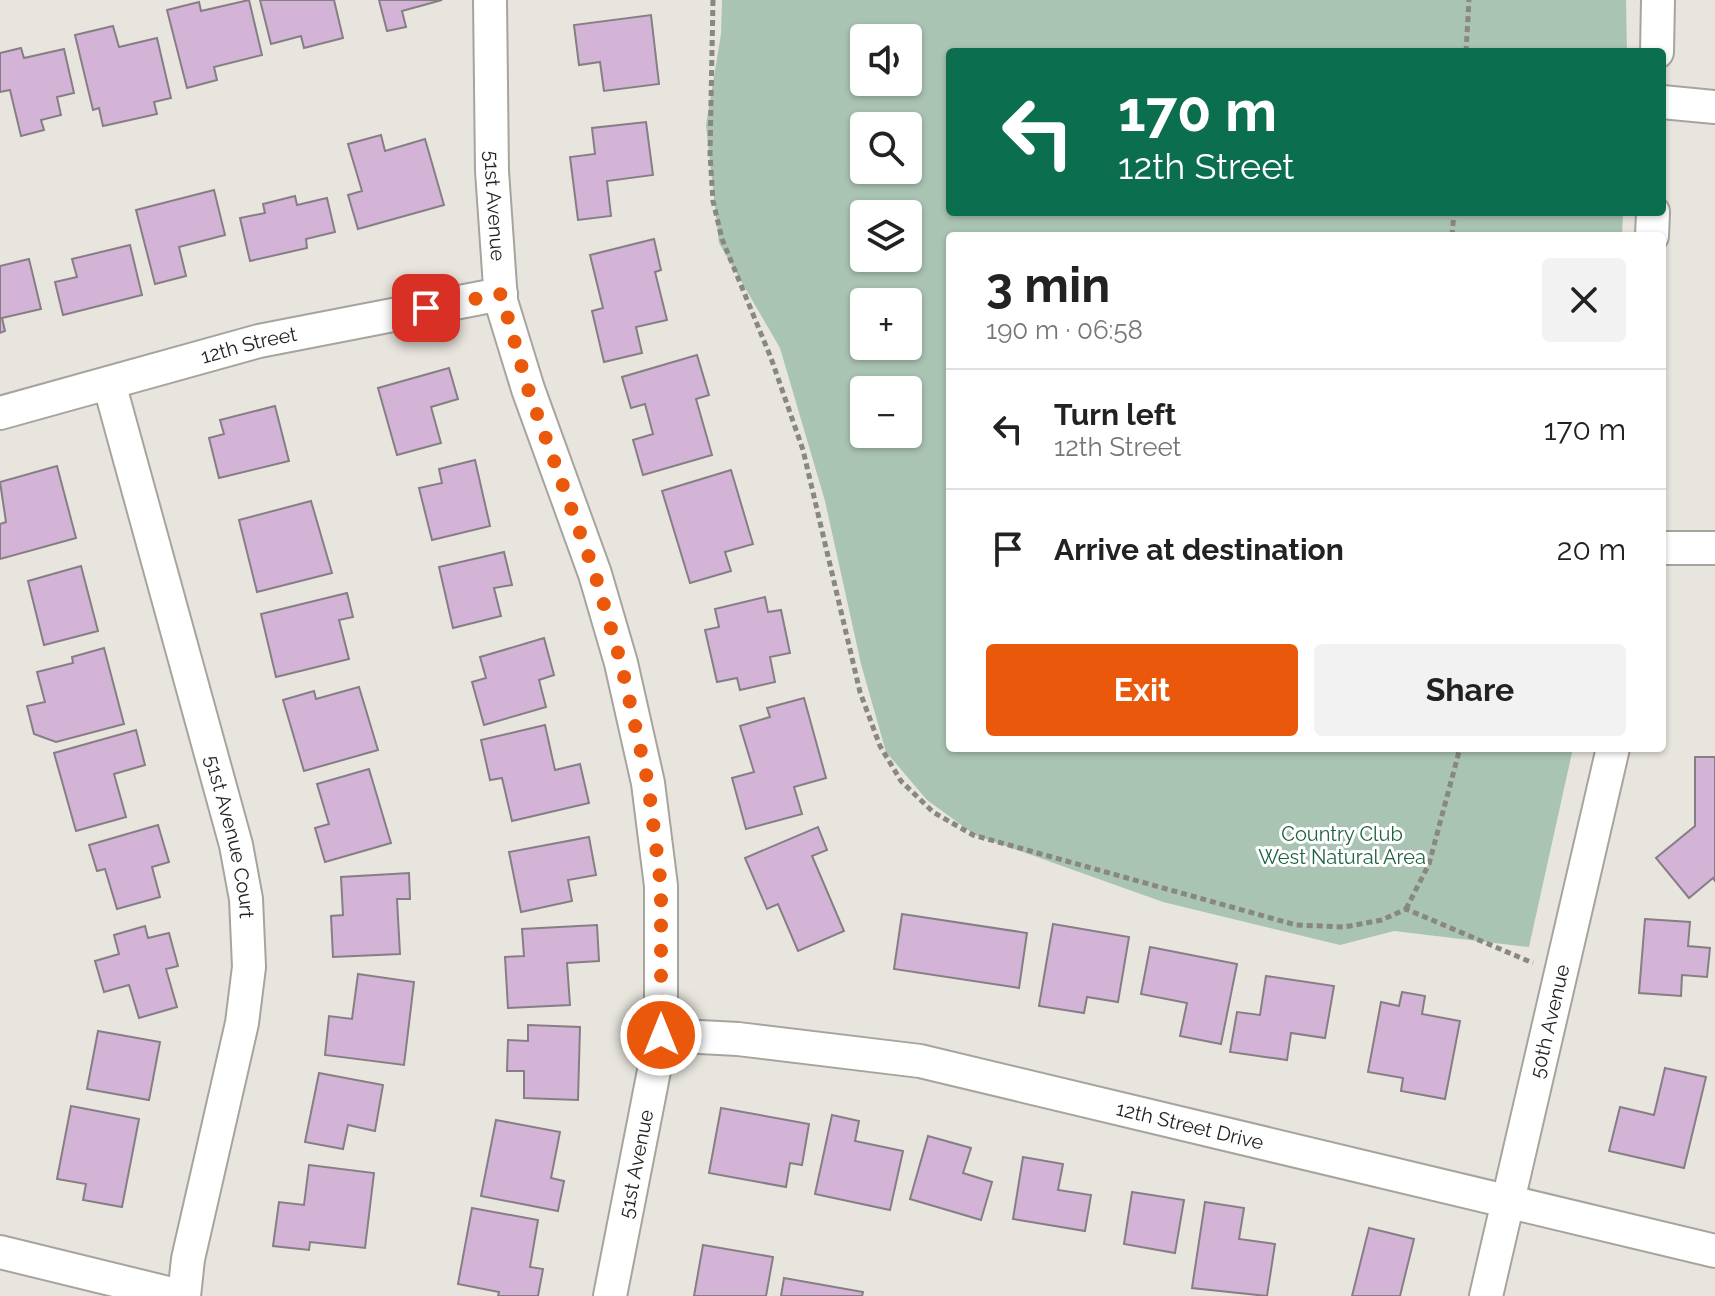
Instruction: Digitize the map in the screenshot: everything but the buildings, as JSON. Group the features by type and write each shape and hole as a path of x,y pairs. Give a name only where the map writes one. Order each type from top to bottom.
{"street":[{"name":"51st Avenue","path":"490,0 492,171 501,294 528,389 595,574 621,663 648,783 661,886 661,1035 610,1296"},
{"path":"1657,48 1658,0"},
{"path":"1666,102 1715,107"},
{"name":"12th Street","path":"0,413 259,341 501,294"},
{"name":"51st Avenue Court","path":"109,383 236,845 246,899 249,967 242,1023 182,1296"},
{"path":"1666,548 1715,548"},
{"name":"50th Avenue","path":"1486,1296 1563,976 1612,752"},
{"name":"12th Street Drive","path":"661,1035 738,1039 920,1061 1715,1251"},
{"path":"0,1252 182,1296"}],"path":[{"path":"713,0 710,154 713,201 722,239 771,358 803,450 860,692 880,746 901,781 933,812 973,835 1296,925 1344,927 1382,920 1406,909 1429,864 1459,752"},
{"path":"1466,48 1469,0"},
{"path":"1406,909 1563,976"}],"green space":[{"name":"Country Club West Natural Area","path":"722,0 1626,0 1627,48 946,48 946,216 1623,216 1622,232 946,232 946,752 1572,752 1529,947 1394,931 1340,945 1163,902 975,835 927,800 886,752 861,664 825,501 780,348 719,243 706,125 721,34"}],"route":[{"path":"426,308 501,294 528,389 595,574 621,663 648,783 661,886 661,1035"}]}
